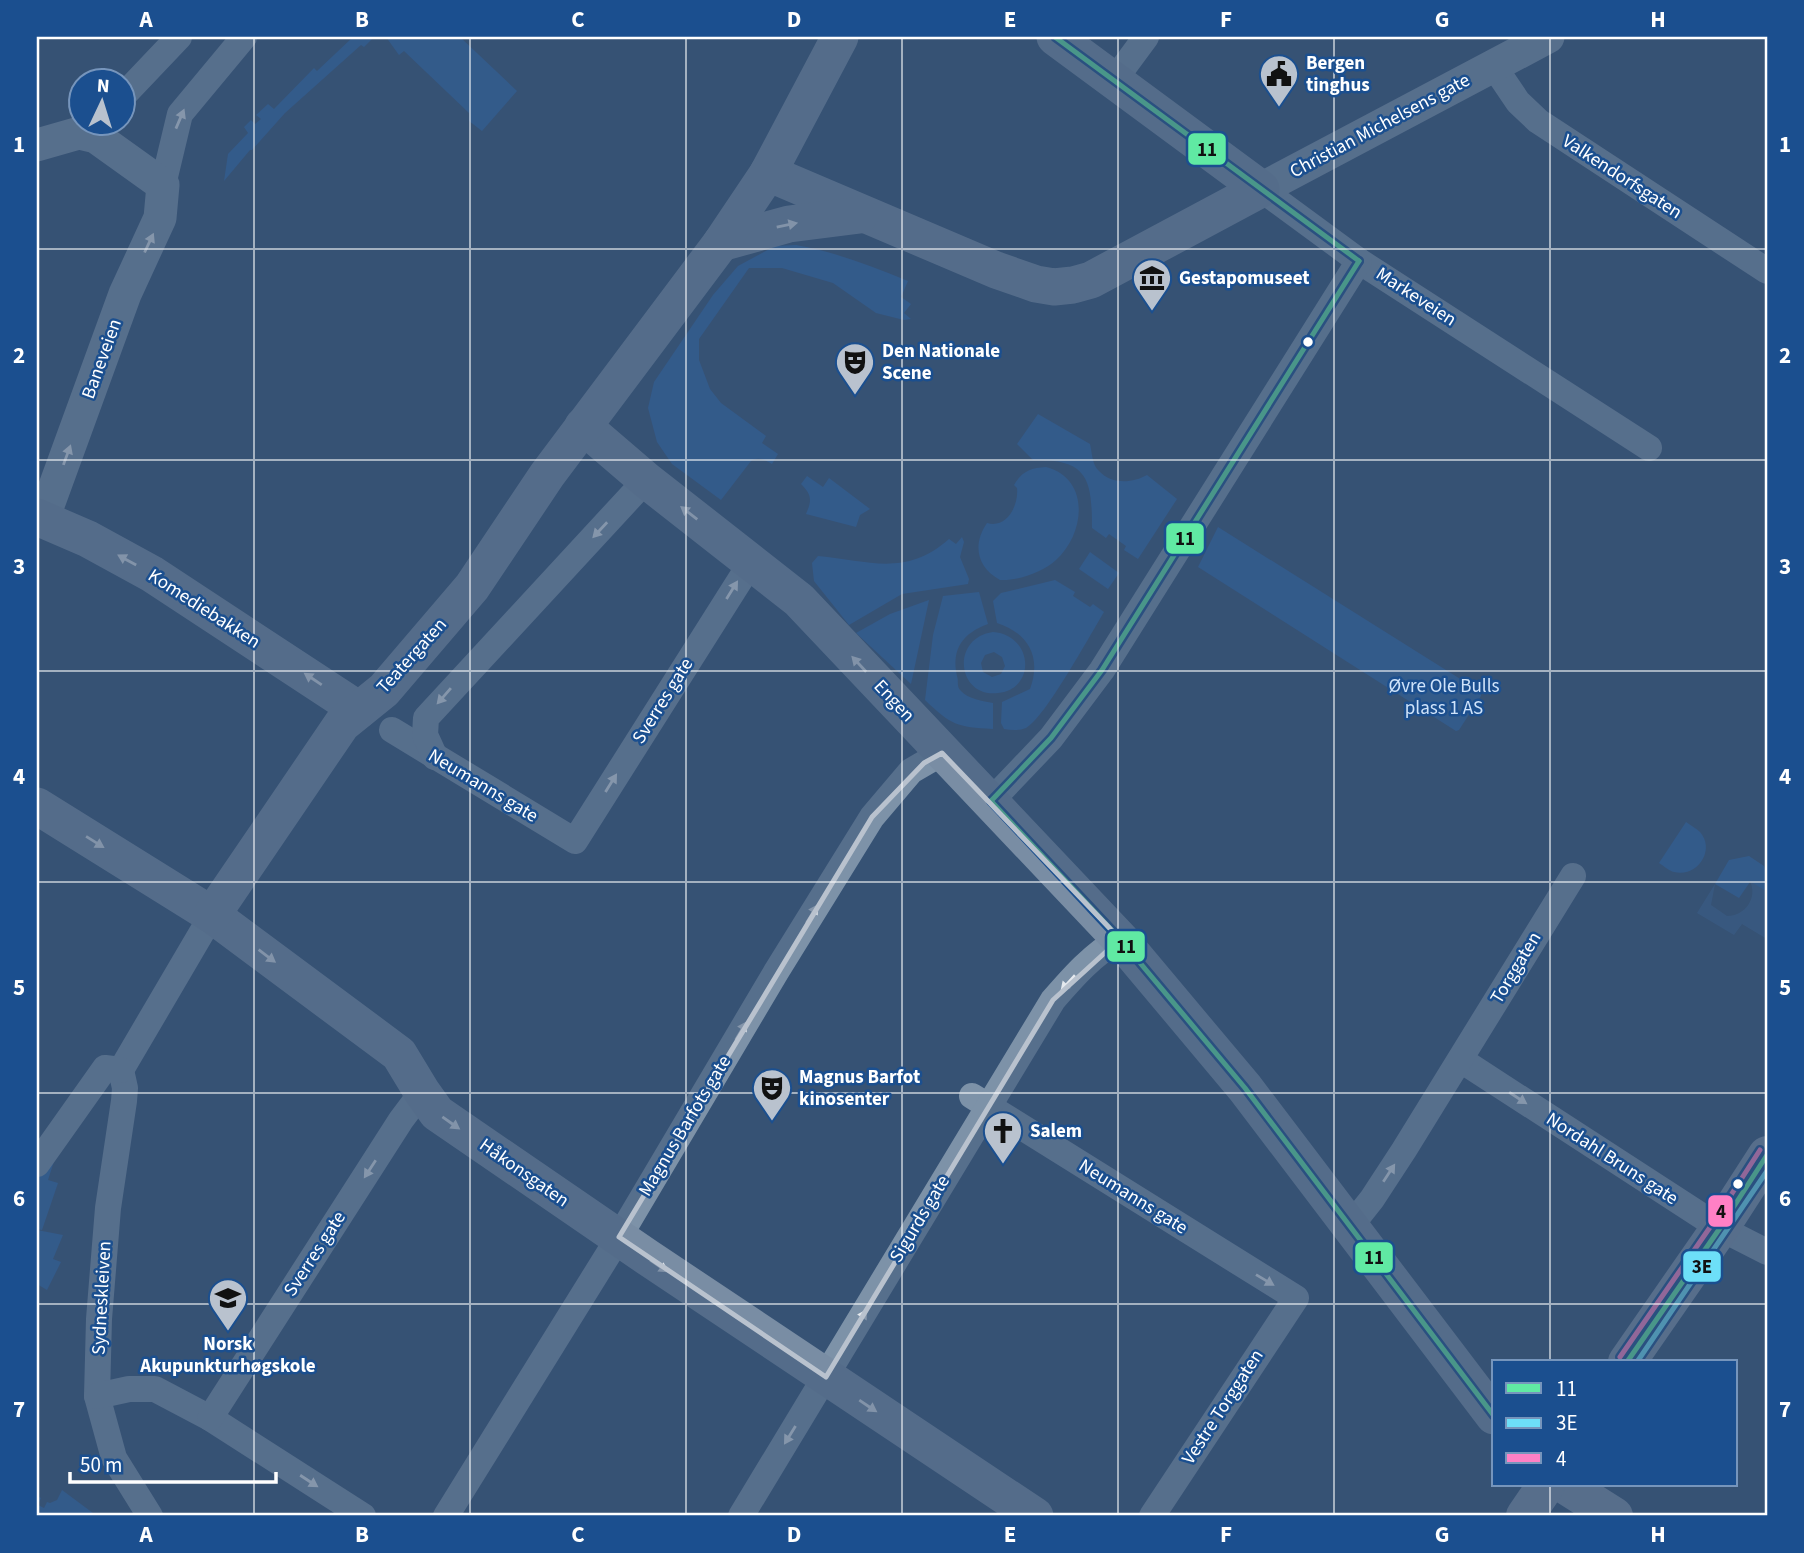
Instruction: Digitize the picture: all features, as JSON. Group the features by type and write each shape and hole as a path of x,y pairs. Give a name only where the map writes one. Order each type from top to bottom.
{"highway":[{"path":"1628,1360 1720,1228 1767,1154"},
{"path":"1525,1516 1545,1486"},
{"path":"1566,1486 1614,1516"}],"main road":[{"name":"Teatergaten","path":"212,915 342,724 384,690 472,587 583,426 721,243 768,173 840,37"},
{"name":"Markeveien","path":"1055,37 1261,189"},
{"name":"Christian Michelsens gate","path":"768,173 996,270 1035,284 1054,286 1091,280 1261,189"},
{"name":"Christian Michelsens gate","path":"721,243 801,222 864,215"},
{"name":"Engen","path":"583,426 646,481 799,600 1119,939 1244,1088 1492,1413"},
{"name":"Komediebakken","path":"39,523 88,539 152,574 359,710"},
{"name":"Håkonsgaten","path":"37,806 212,915 399,1054 437,1113 1035,1516"}],"street":[{"path":"136,82 179,37"},
{"path":"95,136 163,185 180,114 244,37"},
{"path":"1115,79 1146,37"},
{"name":"Christian Michelsens gate","path":"1261,189 1548,37"},
{"name":"Valkendorfsgaten","path":"1493,65 1518,102 1538,121 1767,271"},
{"path":"37,145 66,135"},
{"name":"Baneveien","path":"39,523 125,294 160,218 163,185"},
{"name":"Markeveien","path":"1261,189 1359,261 1649,448"},
{"path":"991,802 1051,738 1102,670 1359,261"},
{"path":"435,757 425,735 426,718 646,481"},
{"name":"Sverres gate","path":"575,841 752,561"},
{"name":"Neumanns gate","path":"392,730 575,841"},
{"name":"Magnus Barfots gate","path":"446,1516 619,1237 776,972 872,817 911,771 942,753"},
{"name":"Torggaten","path":"1461,1060 1573,876"},
{"name":"Teatergaten","path":"121,1070 212,915"},
{"name":"Sigurds gate","path":"741,1516 826,1377 980,1101 1053,1000 1074,976 1107,946 1119,939"},
{"path":"1349,1228 1373,1199 1461,1060"},
{"name":"Nordahl Bruns gate","path":"1461,1060 1720,1228 1767,1252"},
{"path":"37,1164 105,1068 121,1070"},
{"name":"Sydneskleiven","path":"121,1070 125,1088 108,1208 99,1319 97,1396 114,1458 150,1516"},
{"name":"Sverres gate","path":"211,1418 401,1120 422,1092"},
{"name":"Neumanns gate","path":"980,1101 1296,1298"},
{"name":"Vestre Torggaten","path":"1152,1516 1296,1298"},
{"path":"97,1396 155,1388 211,1418 363,1516"}],"highlighted area":[{"path":"942,753 1120,939 1053,1000 826,1377 619,1237 872,817 924,763"}],"green space":[{"path":"353,37 374,37 364,47 361,45 285,113 224,181 228,154 248,133 244,127 251,120 255,124 261,119 256,115 268,104 274,109 314,68 317,71"},
{"path":"386,37 460,37 517,91 482,131 469,121 469,113 404,51 399,55"},
{"path":"796,245 867,265 908,281 901,297 911,304 904,313 911,319 904,320 876,313 833,283 782,268 749,268 699,339 699,360 710,389 721,403 766,436 762,443 778,454 772,464 759,459 751,461 721,500 672,464 657,442 648,408 654,382 713,295 738,266 775,246"},
{"path":"1038,414 1090,444 1095,465 1104,476 1123,481 1147,475 1177,499 1138,559 1124,550 1126,546 1109,534 1106,538 1092,528 1088,485 1076,468 1065,463 1033,460 1017,444"},
{"path":"1046,467 1061,473 1071,483 1077,495 1079,508 1073,536 1066,549 1044,568 1022,577 1000,580 986,569 979,555 982,531 987,523 1000,522 1010,514 1017,495 1014,485 1020,476 1031,469"},
{"path":"807,476 823,487 829,478 870,509 860,515 856,527 806,514 810,498 801,484"},
{"name":"Øvre Ole Bulls plass 1 AS","path":"1218,527 1481,692 1459,730 1456,731 1198,567"},
{"path":"962,537 964,542 960,557 969,579 968,584 902,594 849,625 814,581 812,563 818,556 887,564 918,558 949,539 956,544"},
{"path":"1090,552 1119,573 1108,589 1079,569"},
{"path":"1055,580 1075,592 1073,596 1104,612 1055,693 1034,721 1023,729 1004,729 1001,723 1002,702 1030,689 1034,667 1030,648 1024,640 1008,627 997,623 993,601 1001,593"},
{"path":"979,592 988,624 972,632 961,643 956,658 958,686 964,694 972,698 993,703 993,729 955,723 925,700 933,635 943,596"},
{"path":"929,600 911,684 856,633 890,614"},
{"path":"993,632 1006,635 1016,642 1025,662 1024,673 1011,689 998,693 984,692 974,686 967,677 965,655 970,645 979,637","holes":["994,652 1002,657 1005,666 1001,674 992,677 983,672 981,663 985,655"]},
{"path":"1686,822 1700,832 1706,847 1705,854 1697,867 1682,873 1674,872 1659,863"},
{"path":"1749,856 1764,866 1767,892 1750,882 1739,898 1715,884 1729,860"},
{"path":"56,1155 48,1180 58,1183 42,1230 37,1229 37,1175"},
{"path":"37,1230 63,1235 53,1259 61,1262 47,1290 37,1284"},
{"path":"62,1490 97,1516 37,1516 37,1496 41,1498 38,1505 44,1508 47,1502 57,1500"}],"shaded area":[{"path":"1750,881 1767,892 1767,939 1742,924 1734,935 1697,913 1715,884 1711,905 1727,916 1739,913 1751,900"}],"transit line":[{"name":"11","path":"1055,37 1359,261"},
{"name":"11","path":"991,801 1051,738 1102,670 1359,261"},
{"name":"11","path":"991,801 1120,939 1245,1088 1492,1413"},
{"name":"4","path":"1620,1357 1760,1150"},
{"name":"11","path":"1628,1360 1767,1155"},
{"name":"3E","path":"1638,1360 1767,1171"}],"place":[{"name":"Bergen tinghus","path":"1279,108"},
{"name":"Gestapomuseet","path":"1152,312"},
{"name":"Den Nationale Scene","path":"855,396"},
{"name":"Magnus Barfot kinosenter","path":"772,1122"},
{"name":"Salem","path":"1003,1165"},
{"name":"Norsk Akupunkturhøgskole","path":"228,1332"}]}
